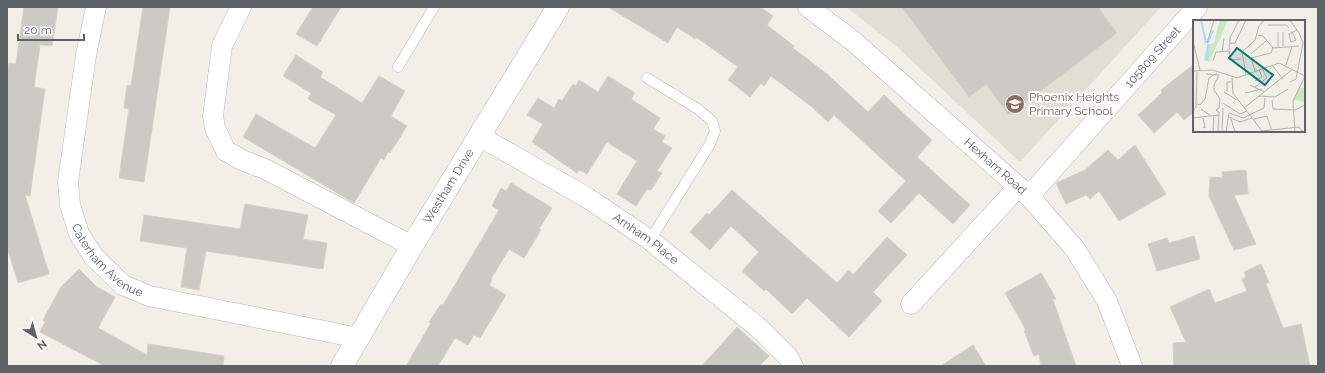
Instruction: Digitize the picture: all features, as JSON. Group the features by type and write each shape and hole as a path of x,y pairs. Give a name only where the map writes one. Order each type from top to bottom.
{"street":[{"name":"Caterham Avenue","path":"96,7 86,55 68,182 70,205 79,234 94,257 123,285 149,296 359,338"},
{"path":"241,7 222,46 213,116 215,128 226,150 242,160 265,168 412,246"},
{"name":"Westham Drive","path":"342,366 412,246 558,7"},
{"name":"Hexham Road","path":"808,7 853,41 1024,191 1075,249 1107,301 1132,366"},
{"name":"105809 Street","path":"911,304 1024,191 1197,7"},
{"name":"Arnham Place","path":"479,136 586,197 650,240 760,329 788,357 794,366"}],"lane":[{"path":"398,67 434,7"},
{"path":"647,78 698,109 712,121 715,131 710,144 650,240"}],"shaded area":[{"name":"Phoenix Heights Primary School","path":"846,7 1161,7 1020,162 896,46"}],"building":[{"path":"24,7 58,7 52,46 40,45 34,87 45,89 30,196 25,195 49,274 18,283 7,247 7,75 9,63 16,64"},
{"path":"143,7 170,7 144,182 119,178 129,109 124,108 127,85 131,86"},
{"path":"313,7 341,7 317,46 296,34"},
{"path":"608,7 760,7 773,16 767,25 794,46 793,48 827,74 868,112 884,95 932,140 917,157 970,205 953,224 919,193 891,223 878,211 906,181 834,115 828,122 812,107 771,76 764,86 761,83 750,97 728,80 738,67 696,37 695,39 677,27 668,43"},
{"path":"902,7 1098,7 1117,33 1009,115 986,84 969,97"},
{"path":"296,55 323,72 320,77 362,103 379,76 405,91 391,116 407,126 390,153 388,152 384,160 381,158 354,203 243,137 256,114 315,148 336,115 308,99 311,93 283,76"},
{"path":"1193,65 1193,113 1184,120 1177,112 1154,133 1138,115 1162,93 1161,90"},
{"path":"608,76 635,93 631,99 660,118 653,129 665,136 662,142 672,148 657,171 662,173 651,190 647,189 636,206 617,194 637,161 607,142 587,174 579,170 577,173 532,142 543,124 527,115 538,98 554,108 559,99 562,101 573,84 576,86 579,80 598,92"},
{"path":"1135,145 1166,194 1119,221 1099,191 1090,199 1086,195 1066,204 1056,183 1085,170 1108,150 1118,160"},
{"path":"1246,170 1248,194 1234,195 1256,244 1234,250 1209,196 1210,177 1222,178 1222,172"},
{"path":"511,183 552,208 524,258 509,249 491,279 492,280 489,285 506,295 480,338 474,335 468,345 455,338 438,366 406,366 431,323 429,322 441,304 443,305 499,210 492,206 501,188 506,191"},
{"path":"732,190 837,283 849,270 853,275 887,237 907,255 873,292 882,301 849,337 807,298 792,314 766,289 764,291 742,271 759,252 731,226 710,250 690,232 707,213 709,215"},
{"path":"245,204 308,215 303,239 327,243 323,269 206,251 199,290 181,287 187,248 140,241 144,215 240,229"},
{"path":"1194,236 1200,259 1157,271 1148,244 1167,238 1169,243"},
{"path":"1261,264 1269,282 1266,284 1283,328 1301,324 1310,366 1174,366 1173,343 1186,342 1170,307 1209,289 1215,303 1247,291 1242,279 1246,277 1244,272"},
{"path":"79,269 97,287 115,297 98,328 147,355 148,344 224,356 223,366 105,366 40,332 45,322 43,320 61,287"},
{"path":"1041,273 1056,299 1053,300 1076,366 1041,366 1039,354 1034,356 1024,331 1026,330 1005,293"},
{"path":"737,327 769,356 759,366 702,366"},
{"path":"973,345 986,366 941,366"}],"place":[{"name":"Phoenix Heights Primary School","path":"1015,104"}]}
